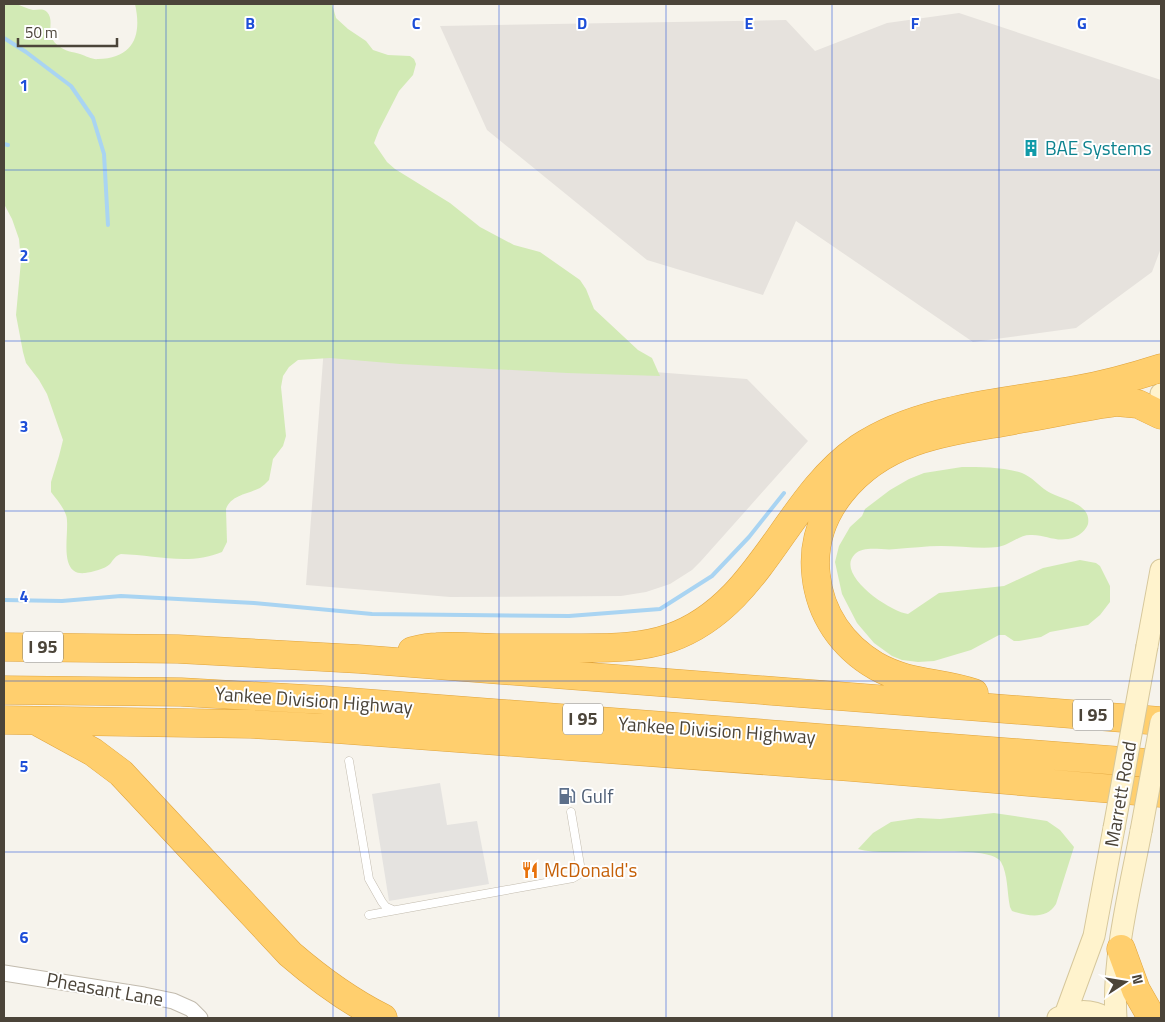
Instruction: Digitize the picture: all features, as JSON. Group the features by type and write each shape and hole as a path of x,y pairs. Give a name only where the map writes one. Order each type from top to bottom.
{"highway":[{"path":"1103,385 1143,364 1161,350"},
{"path":"359,659 436,647 618,647 644,644 668,638 701,623 728,602 750,578 822,481 840,463 869,442 898,426 934,415 1103,385 1161,368"},
{"path":"1025,710 956,686 926,683 904,678 876,666 851,647 830,621 817,585 816,546 826,515 840,492 857,474 890,452 922,439 947,432 1116,402 1142,405 1161,415"},
{"name":"I 95","path":"4,647 178,650 359,659 1161,722"},
{"name":"Yankee Division Highway","path":"4,690 181,692 315,699 1161,764"},
{"path":"4,720 312,727 851,767 1161,793"},
{"path":"34,720 84,746 112,766 139,791 283,948 329,986 358,1005 383,1018"},
{"path":"1120,949 1136,990 1152,1018"}],"main road":[{"path":"1161,394 1161,409"},
{"name":"Marrett Road","path":"1061,1017 1086,962 1094,936 1161,570"},
{"name":"Marrett Road","path":"1116,1018 1115,984 1120,949 1161,722"},
{"path":"1061,1017 1086,1011 1106,1018"}],"street":[{"name":"Pheasant Lane","path":"4,973 173,1001 191,1009 200,1018"}],"lane":[{"path":"349,761 369,879 384,906 397,910"},
{"path":"369,915 573,878 578,874 580,865 571,812"}],"shaded area":[{"path":"959,13 1161,80 1161,248 1152,272 1076,328 973,342 796,221 763,295 647,260 487,130 440,26 786,20 815,51 887,23"},
{"path":"324,347 747,379 808,441 692,570 670,584 646,592 621,596 450,597 306,585"},
{"path":"440,783 447,825 477,821 489,884 389,901 372,794"}],"green space":[{"path":"4,4 14,4 47,12 54,42 61,48 96,59 110,58 120,54 133,43 137,26 135,4 332,4 336,18 366,41 373,50 388,55 410,56 416,64 413,75 399,91 374,143 387,162 395,169 450,203 480,227 514,245 540,252 580,280 594,309 638,350 652,358 660,376 400,364 330,358 298,360 289,367 283,376 281,387 286,436 283,446 273,459 269,480 260,488 236,498 228,504 226,509 227,542 222,552 210,556 185,559 121,554 102,569 85,573 76,572 70,567 66,550 66,515 51,492 51,482 63,440 47,394 26,363 16,315 21,261 19,239 4,204"},
{"path":"962,467 1000,468 1022,473 1052,494 1080,506 1088,517 1088,524 1079,535 1063,540 1026,535 998,547 935,546 859,551 851,562 852,572 867,591 889,607 908,614 939,593 1004,586 1043,568 1080,560 1096,563 1100,566 1110,586 1110,602 1100,615 1088,625 1050,632 1041,637 1014,641 1005,635 999,635 971,650 934,661 902,660 892,656 874,643 857,623 842,594 835,562 839,546 850,527 862,516 865,509 890,490 924,473"},
{"path":"994,813 1047,821 1060,830 1074,847 1056,904 1047,913 1030,915 1012,911 1003,867 1001,862 993,856 958,851 890,852 858,849 873,833 891,822 918,818 940,819"}],"waterway":[{"path":"4,38 71,86 93,118 104,154 108,225"},
{"path":"4,144 8,145"},
{"path":"4,600 62,601 121,596 254,603 372,614 569,616 660,609 712,576 749,537 784,493"}],"place":[{"name":"BAE Systems","path":"1031,148"},
{"name":"Gulf","path":"567,796"},
{"name":"McDonald's","path":"530,870"}]}
